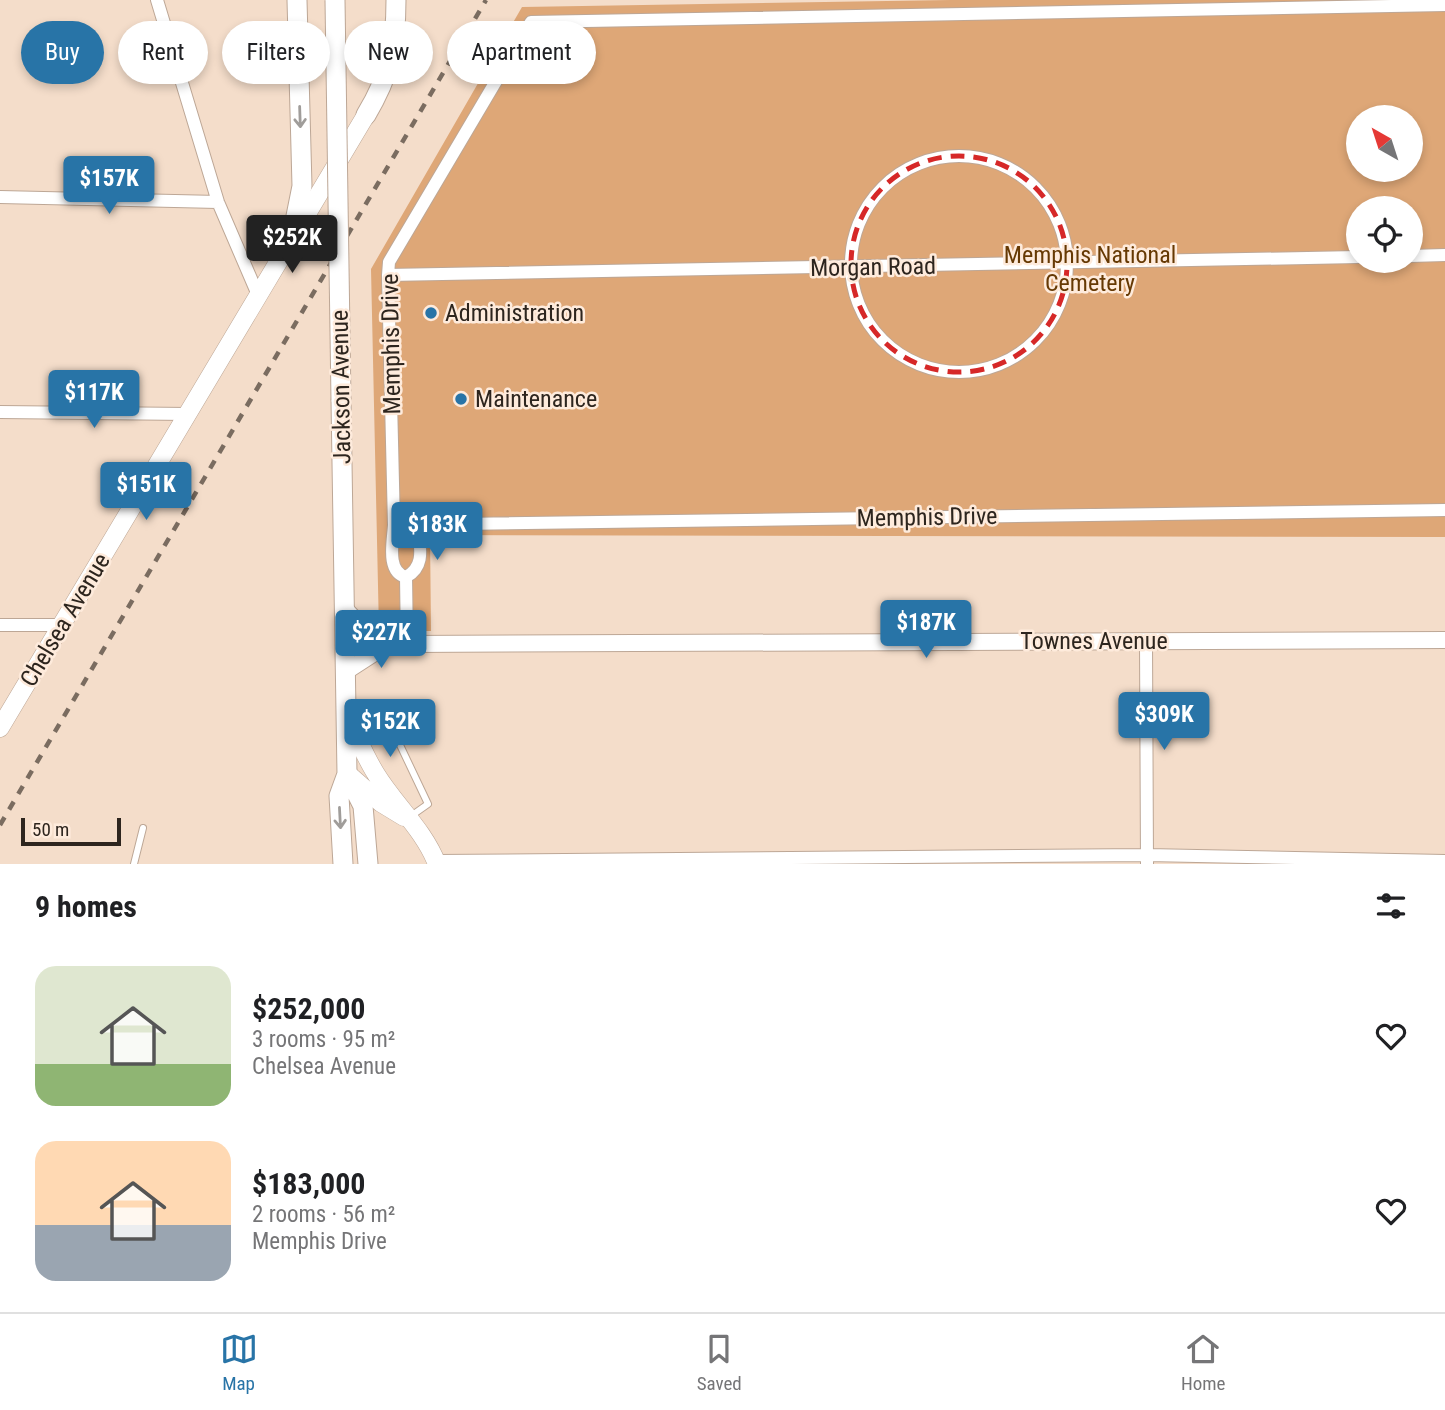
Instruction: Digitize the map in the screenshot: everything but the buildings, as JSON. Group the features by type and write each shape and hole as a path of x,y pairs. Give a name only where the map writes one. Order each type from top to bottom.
{"main road":[{"path":"292,236 302,186 297,0"},
{"name":"Jackson Avenue","path":"335,0 347,774 339,796 343,864"},
{"path":"366,115 377,97 396,43 396,0"},
{"name":"Chelsea Avenue","path":"0,728 366,115"},
{"path":"346,715 376,774 407,819 425,837 437,862"},
{"path":"347,774 380,803 407,819"},
{"name":"Jackson Avenue","path":"347,774 363,806 368,864"}],"street":[{"path":"157,0 218,202 258,295"},
{"name":"Memphis Drive","path":"1445,5 531,22 389,262 388,275 394,525 1445,510"},
{"path":"957,156 991,161 1022,176 1046,200 1062,230 1068,263 1062,300 1043,333 1015,358 980,371 942,372 907,360 878,337 858,305 850,268 855,234 870,203 893,178 923,162 957,156"},
{"path":"0,197 218,202"},
{"path":"1423,256 1445,255"},
{"name":"Morgan Road","path":"388,275 1346,257"},
{"path":"0,412 188,414"},
{"path":"394,525 393,568 399,575 406,577 415,572 421,563 418,524"},
{"path":"406,577 407,644"},
{"name":"Townes Avenue","path":"345,609 362,627 407,644"},
{"path":"0,625 61,625"},
{"path":"1146,640 1147,859"},
{"name":"Townes Avenue","path":"345,672 382,648 407,644 1445,640"},
{"path":"437,862 1147,859 1445,861"}],"lane":[{"path":"391,726 428,804 407,819"},
{"path":"134,864 143,828"}],"highlighted area":[{"path":"957,156 991,161 1022,176 1046,200 1062,230 1068,263 1061,300 1043,333 1015,358 980,371 942,372 907,360 878,337 858,305 851,268 855,234 870,203 893,178 923,162"}],"green space":[{"name":"Memphis National Cemetery","path":"950,0 1445,0 1445,537 430,535 431,631 379,631 371,269 478,84 596,84 596,21 514,21 522,7"}],"railway":[{"path":"0,825 486,0"}],"place":[{"name":"Administration","path":"431,313"},
{"name":"Maintenance","path":"461,399"}]}
